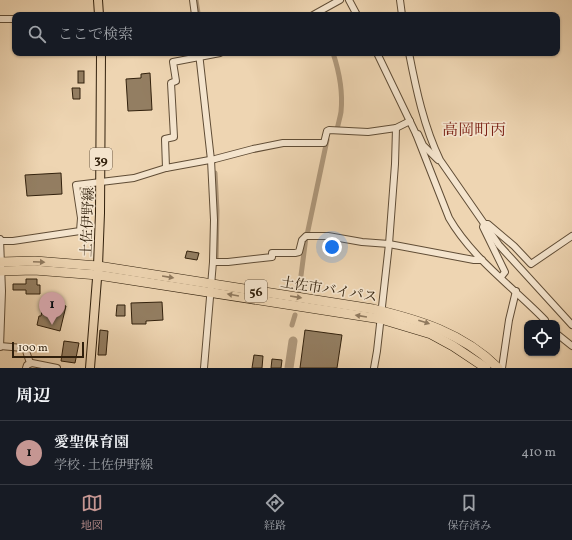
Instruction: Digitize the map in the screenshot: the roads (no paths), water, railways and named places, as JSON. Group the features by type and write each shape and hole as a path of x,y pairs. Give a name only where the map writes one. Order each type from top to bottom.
{"highway":[{"name":"土佐市バイパス","path":"0,262 34,261 381,315 403,316 432,325 456,337 476,350 498,368"},
{"name":"土佐市バイパス","path":"0,271 98,270"},
{"name":"土佐市バイパス","path":"381,315 401,324 431,334 453,346 486,368"}],"main road":[{"path":"98,0 99,12"},
{"name":"土佐伊野線","path":"90,368 98,270 101,181 101,56"}],"street":[{"path":"193,0 195,12"},
{"path":"318,12 340,0"},
{"path":"349,0 355,12"},
{"path":"400,0 402,12"},
{"path":"0,19 12,19"},
{"path":"166,168 165,140 174,137 171,83 176,81 174,62 200,56 212,160 215,262 210,288 204,368"},
{"path":"378,56 416,134 449,218 455,228 482,260 545,320"},
{"path":"410,56 424,119 433,146 440,160 499,245 572,325"},
{"path":"53,368 28,366 26,351 23,348 0,346 2,292 0,240 18,240 80,231 81,218 76,185 134,178 166,168 212,160 284,142 324,143 327,131 329,130 368,132 396,128 410,121"},
{"path":"374,368 389,244 396,128"},
{"path":"416,134 418,134 423,145 436,159 440,160"},
{"path":"484,224 488,224 514,246 531,264 572,236"},
{"path":"484,224 483,227 505,272 500,277"},
{"path":"215,262 228,262 272,256 272,253 299,252 302,240 306,236 328,236 362,242 389,244 474,260 482,260"},
{"path":"502,368 509,320 516,291"},
{"path":"560,336 572,346"}],"waterway":[{"path":"196,0 198,12"},
{"path":"334,56 341,90 341,112 337,130"},
{"path":"307,235 327,140"},
{"path":"215,173 217,211 216,261"},
{"path":"299,291 306,237"},
{"path":"292,325 295,315"},
{"path":"289,368 293,341"}],"place":[{"name":"愛聖保育園","path":"52,325"}],"district":[{"name":"高岡町丙","path":"474,129"}]}
